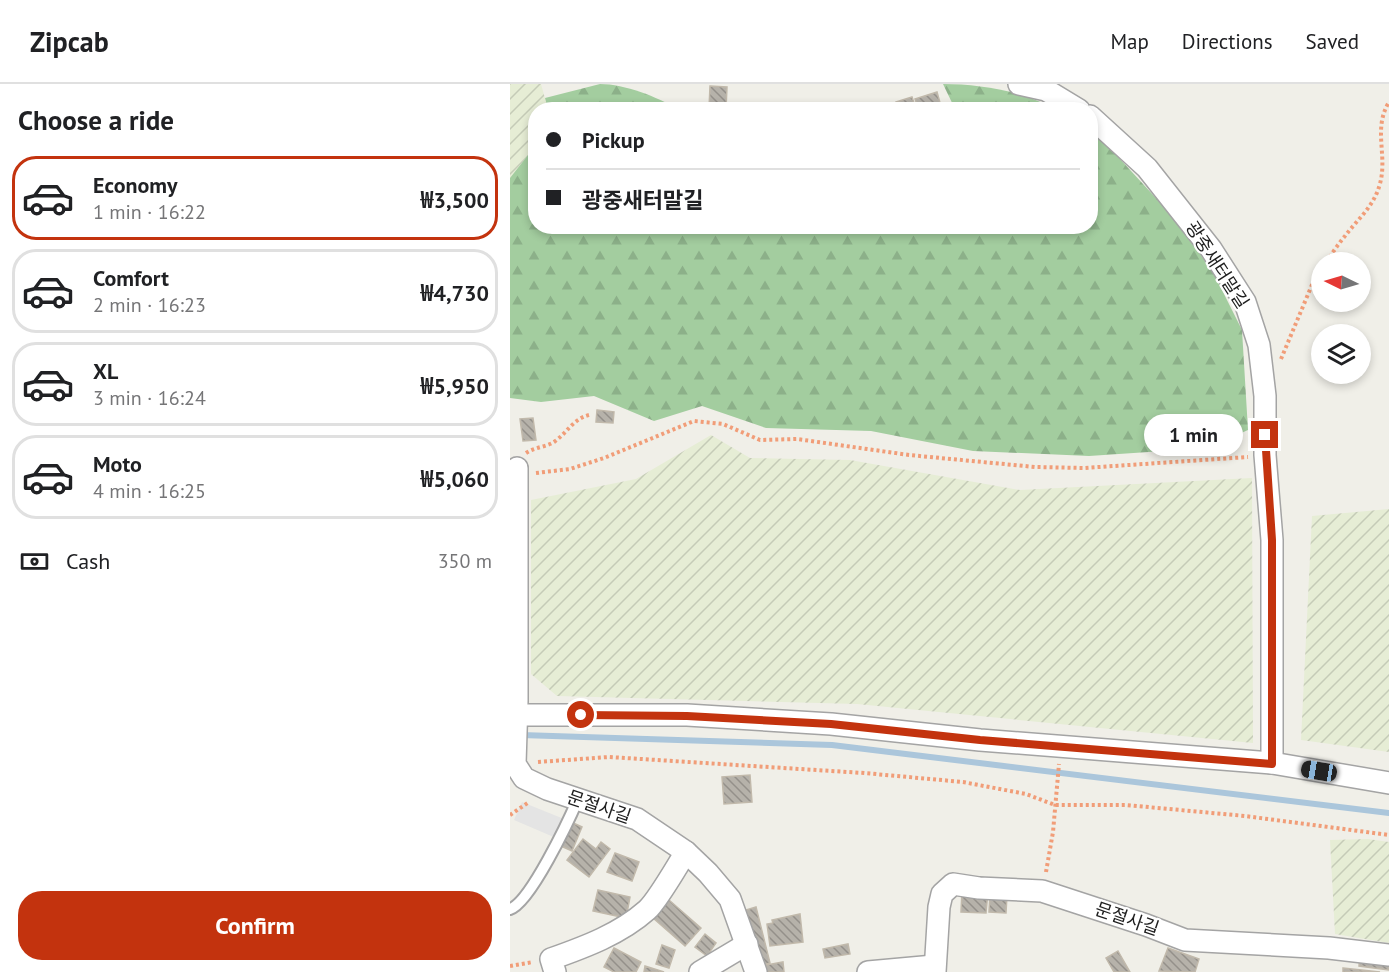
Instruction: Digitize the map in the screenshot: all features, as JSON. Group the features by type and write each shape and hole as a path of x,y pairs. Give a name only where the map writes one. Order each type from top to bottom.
{"street":[{"path":"1019,84 1046,90 1066,102"},
{"name":"광중새터말길","path":"1098,123 1147,168 1211,249 1245,302 1259,345 1265,396 1265,455 1272,540 1272,764"},
{"path":"513,760 517,720 517,468"},
{"path":"517,720 687,716 831,724 980,740 1272,764 1389,783"},
{"name":"문절사길","path":"513,760 524,778 546,789 637,819 686,852 730,899 756,972"},
{"path":"555,972 551,959 612,934 648,909 686,852"},
{"name":"문절사길","path":"868,972 934,969 942,894 953,884 979,888 1042,891 1185,940 1329,948 1389,955"},
{"path":"700,972 747,944"}],"lane":[{"path":"510,909 515,908 524,897 547,861 578,799"}],"path":[{"path":"1333,252 1344,236 1370,208 1380,186 1383,156 1381,116 1389,102"},
{"path":"1279,364 1311,287"},
{"path":"589,415 578,418 553,443 531,449 511,464 521,471 540,473 570,469 604,458 694,421 723,424 760,440 797,439 909,455 1035,467 1135,466 1265,455"},
{"path":"513,760 609,757 864,773 963,782 1055,802 1126,805 1245,816 1389,835"},
{"path":"1042,891 1053,832 1059,758"}],"green space":[{"path":"510,84 541,84 546,102 528,102 528,155 510,178"},
{"path":"600,84 620,86 664,102 546,102 545,98"},
{"path":"943,84 971,85 1001,90 1039,102 952,102"},
{"path":"1098,135 1166,209 1212,270 1242,330 1248,430 1208,448 1089,456 973,451 871,431 766,428 702,406 654,421 594,396 541,402 510,398 510,178 528,155 528,234 1098,234"},
{"path":"711,435 750,458 850,460 1020,490 1252,478 1253,743 857,704 557,696 531,674 531,500 636,479"},
{"path":"1389,509 1389,752 1301,740 1312,516"},
{"path":"1368,839 1389,842 1389,943 1335,934 1330,840"}],"shaded area":[{"path":"522,802 564,819 556,838 514,820"}],"building":[{"path":"710,86 727,87 726,102 709,102"},
{"path":"937,92 940,102 916,102 915,99"},
{"path":"912,97 914,102 896,102"},
{"path":"597,410 614,412 613,423 596,422"},
{"path":"533,418 536,440 523,441 520,419"},
{"path":"750,775 752,802 724,804 722,777"},
{"path":"571,822 582,827 572,851 561,846"},
{"path":"583,839 596,849 601,842 610,849 589,877 567,860"},
{"path":"615,853 639,862 632,881 607,872"},
{"path":"598,890 630,897 626,918 593,911"},
{"path":"962,891 988,892 986,913 961,912"},
{"path":"990,894 1007,895 1006,913 989,912"},
{"path":"669,900 701,928 685,946 653,918"},
{"path":"756,907 770,963 760,966 746,910"},
{"path":"800,914 803,942 770,946 767,924 773,923 772,920"},
{"path":"705,934 716,943 707,956 695,947"},
{"path":"848,944 850,954 825,958 823,949"},
{"path":"662,945 675,950 669,968 656,964"},
{"path":"614,948 641,962 636,972 614,972 604,967"},
{"path":"1168,948 1199,959 1195,972 1159,971"},
{"path":"1118,951 1130,972 1114,972 1106,958"},
{"path":"1360,954 1389,958 1389,970 1359,966"},
{"path":"783,962 784,972 767,972 766,965"},
{"path":"645,966 664,972 644,972"},
{"path":"1343,968 1380,972 1343,972"}],"waterway":[{"path":"521,735 832,745 1389,813"}],"route":[{"path":"581,715 687,716 831,724 980,740 1272,764 1272,540 1265,435"}]}
